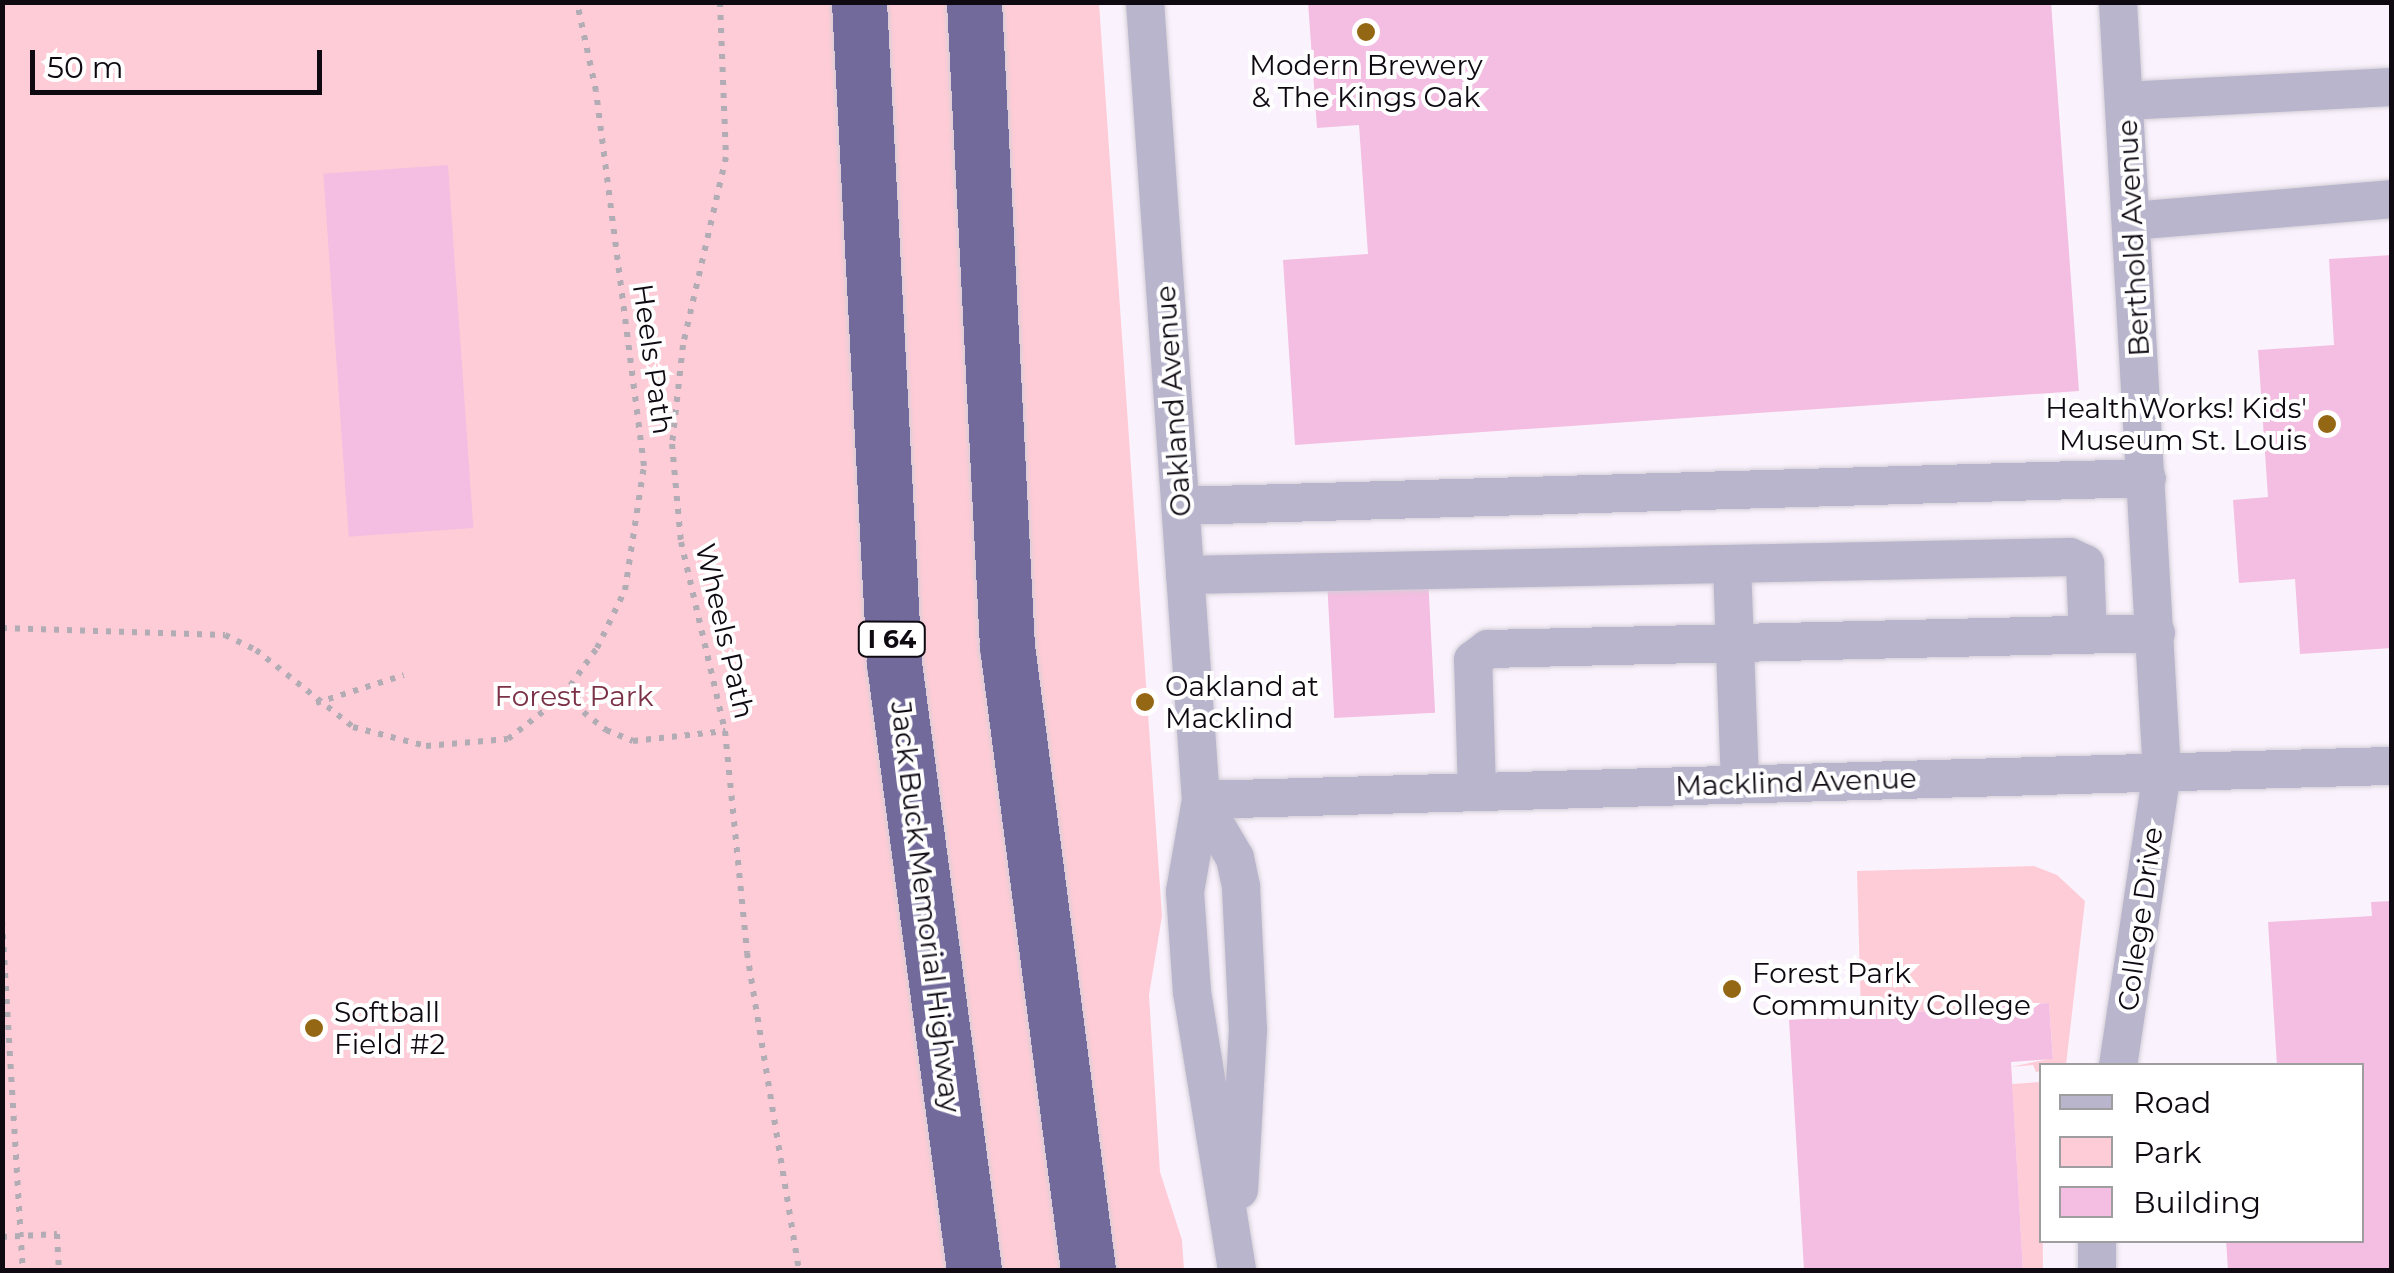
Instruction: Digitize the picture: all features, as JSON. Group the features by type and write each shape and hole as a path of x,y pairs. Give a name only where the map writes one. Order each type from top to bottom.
{"highway":[{"name":"Jack Buck Memorial Highway","path":"859,2 894,662 974,1270"},
{"path":"974,2 1006,646 1088,1270"}],"street":[{"name":"Oakland Avenue","path":"1145,2 1202,800 1186,862 1192,992 1236,1262"},
{"name":"Berthold Avenue","path":"2118,2 2162,773"},
{"path":"2125,100 2392,88"},
{"path":"2131,221 2392,199"},
{"path":"1180,506 2147,478"},
{"path":"1186,575 2070,557 2085,564 2088,636"},
{"path":"1732,565 1740,784"},
{"path":"1477,792 1478,652 2156,633"},
{"name":"Macklind Avenue","path":"1202,800 2392,766"},
{"name":"College Drive","path":"2118,1063 2162,773"},
{"name":"Oakland Avenue","path":"1202,800 1235,858 1241,887 1248,1030 1236,1262"},
{"path":"2097,1243 2097,1270"}],"path":[{"name":"Heels Path","path":"2,628 225,635 256,650 316,703 376,736 455,748 508,739 563,696 597,648 625,590 644,466 636,372 577,2"},
{"name":"Wheels Path","path":"720,2 726,157 683,346 672,444 681,542 726,731 747,953 799,1270"},
{"path":"316,703 404,675"},
{"path":"563,696 606,730 633,742 726,731"},
{"path":"2,921 23,1270"},
{"path":"2,1238 57,1234 60,1270"}],"green space":[{"name":"Forest Park","path":"2,3 1099,3 1162,916 1149,995 1160,1172 1182,1240 1184,1270 3,1270"},
{"path":"2034,866 2057,875 2085,901 2066,1063 2039,1063 2036,1072 2033,1065 2011,1067 2053,1058 2049,1003 1861,1015 1857,871"},
{"path":"2039,1082 2039,1243 2043,1243 2043,1270 2023,1270 2012,1084"}],"building":[{"path":"1308,2 2051,2 2079,391 1295,445 1283,260 1368,254 1359,125 1317,128"},
{"path":"448,165 473,528 349,537 323,174"},
{"name":"HealthWorks! Kids' Museum St. Louis","path":"2392,255 2392,648 2300,654 2295,579 2239,583 2233,500 2268,497 2258,350 2334,345 2329,259"},
{"path":"1428,577 1435,713 1334,718 1327,582"},
{"path":"2392,901 2392,1270 2228,1270 2226,1243 2364,1243 2364,1063 2277,1063 2268,922 2372,916 2371,902"},
{"path":"2049,1003 2053,1059 2011,1062 2023,1270 1804,1270 1789,1020"}],"place":[{"name":"Modern Brewery & The Kings Oak","path":"1366,32"},
{"name":"HealthWorks! Kids' Museum St. Louis","path":"2327,424"},
{"name":"Oakland at Macklind","path":"1145,702"},
{"name":"Forest Park Community College","path":"1732,989"},
{"name":"Softball Field #2","path":"314,1028"}]}
